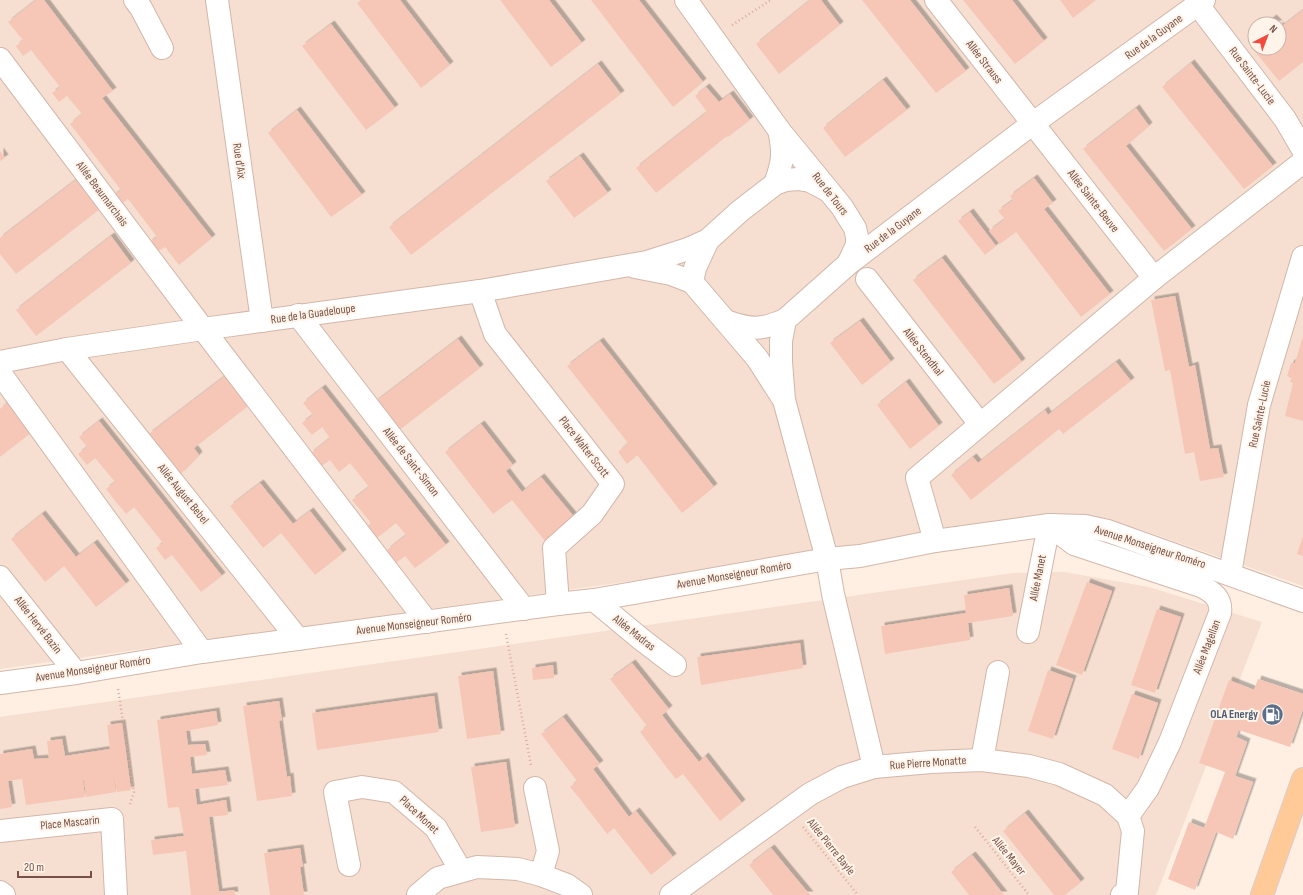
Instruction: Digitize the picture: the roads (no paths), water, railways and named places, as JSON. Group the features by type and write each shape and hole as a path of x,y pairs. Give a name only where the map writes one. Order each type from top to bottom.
{"main road":[{"path":"1262,895 1303,779"}],"street":[{"path":"135,0 141,8 162,48"},
{"name":"Rue d'Aix","path":"217,0 262,321"},
{"name":"Rue de Tours","path":"686,0 779,130 842,207 856,228 857,245 848,264"},
{"name":"Allée Strauss","path":"936,0 1032,124"},
{"name":"Rue de la Guyane","path":"785,320 848,264 1032,124 1201,2"},
{"name":"Rue Sainte-Lucie","path":"1201,2 1285,119 1303,150"},
{"name":"Allée Beaumarchais","path":"0,59 203,329 427,622"},
{"name":"Allée Sainte-Beuve","path":"1032,124 1154,278"},
{"name":"Rue de Tours","path":"774,184 781,167 783,148 779,130"},
{"path":"935,541 917,478 1154,278 1303,162"},
{"path":"774,184 786,180 798,179 810,181 827,190"},
{"name":"Rue de la Guadeloupe","path":"0,362 203,329 480,291 647,262 688,249 708,240 774,184"},
{"path":"692,282 695,268 708,240"},
{"name":"Rue Sainte-Lucie","path":"1230,574 1259,405 1303,257"},
{"name":"Rue de la Guadeloupe","path":"626,265 671,274 692,282 728,322 757,358 784,400"},
{"name":"Allée Stendhal","path":"866,279 980,424"},
{"name":"Place Walter Scott","path":"480,291 495,334 613,484 592,514 554,548 558,604"},
{"name":"Allée de Saint-Simon","path":"298,315 524,609"},
{"path":"728,322 754,328 767,327 785,320"},
{"path":"785,320 781,341 784,400 827,559 833,594 874,767"},
{"name":"Allée August Bebel","path":"67,350 298,639"},
{"path":"0,373 202,652"},
{"name":"Avenue Monseigneur Roméro","path":"0,683 76,673 202,652 594,600 827,559 860,556 935,541 1051,525 1085,526 1108,531 1303,601"},
{"name":"Allée Manet","path":"1028,632 1051,525"},
{"name":"Allée Magellan","path":"1051,525 1074,544 1206,588 1214,594 1220,605 1220,613 1170,742 1148,788 1128,816"},
{"name":"Allée Hervé Bazin","path":"0,577 76,673"},
{"name":"Allée Madras","path":"594,600 675,665"},
{"path":"982,760 998,672"},
{"name":"Rue Pierre Monatte","path":"671,895 810,794 842,777 874,767 931,762 982,760 1029,766 1058,774 1105,795 1128,816"},
{"name":"Place Monet","path":"349,865 335,792 362,787 394,792 436,828 462,871"},
{"path":"535,788 548,851 541,875"},
{"path":"1128,816 1133,831 1128,894"},
{"name":"Place Mascarin","path":"0,831 112,819 116,895"},
{"path":"418,895 438,878 477,867 518,869 541,875 567,886 581,895"},
{"path":"0,892 4,895"}],"place":[{"name":"OLA Energy","path":"1273,714"}]}
